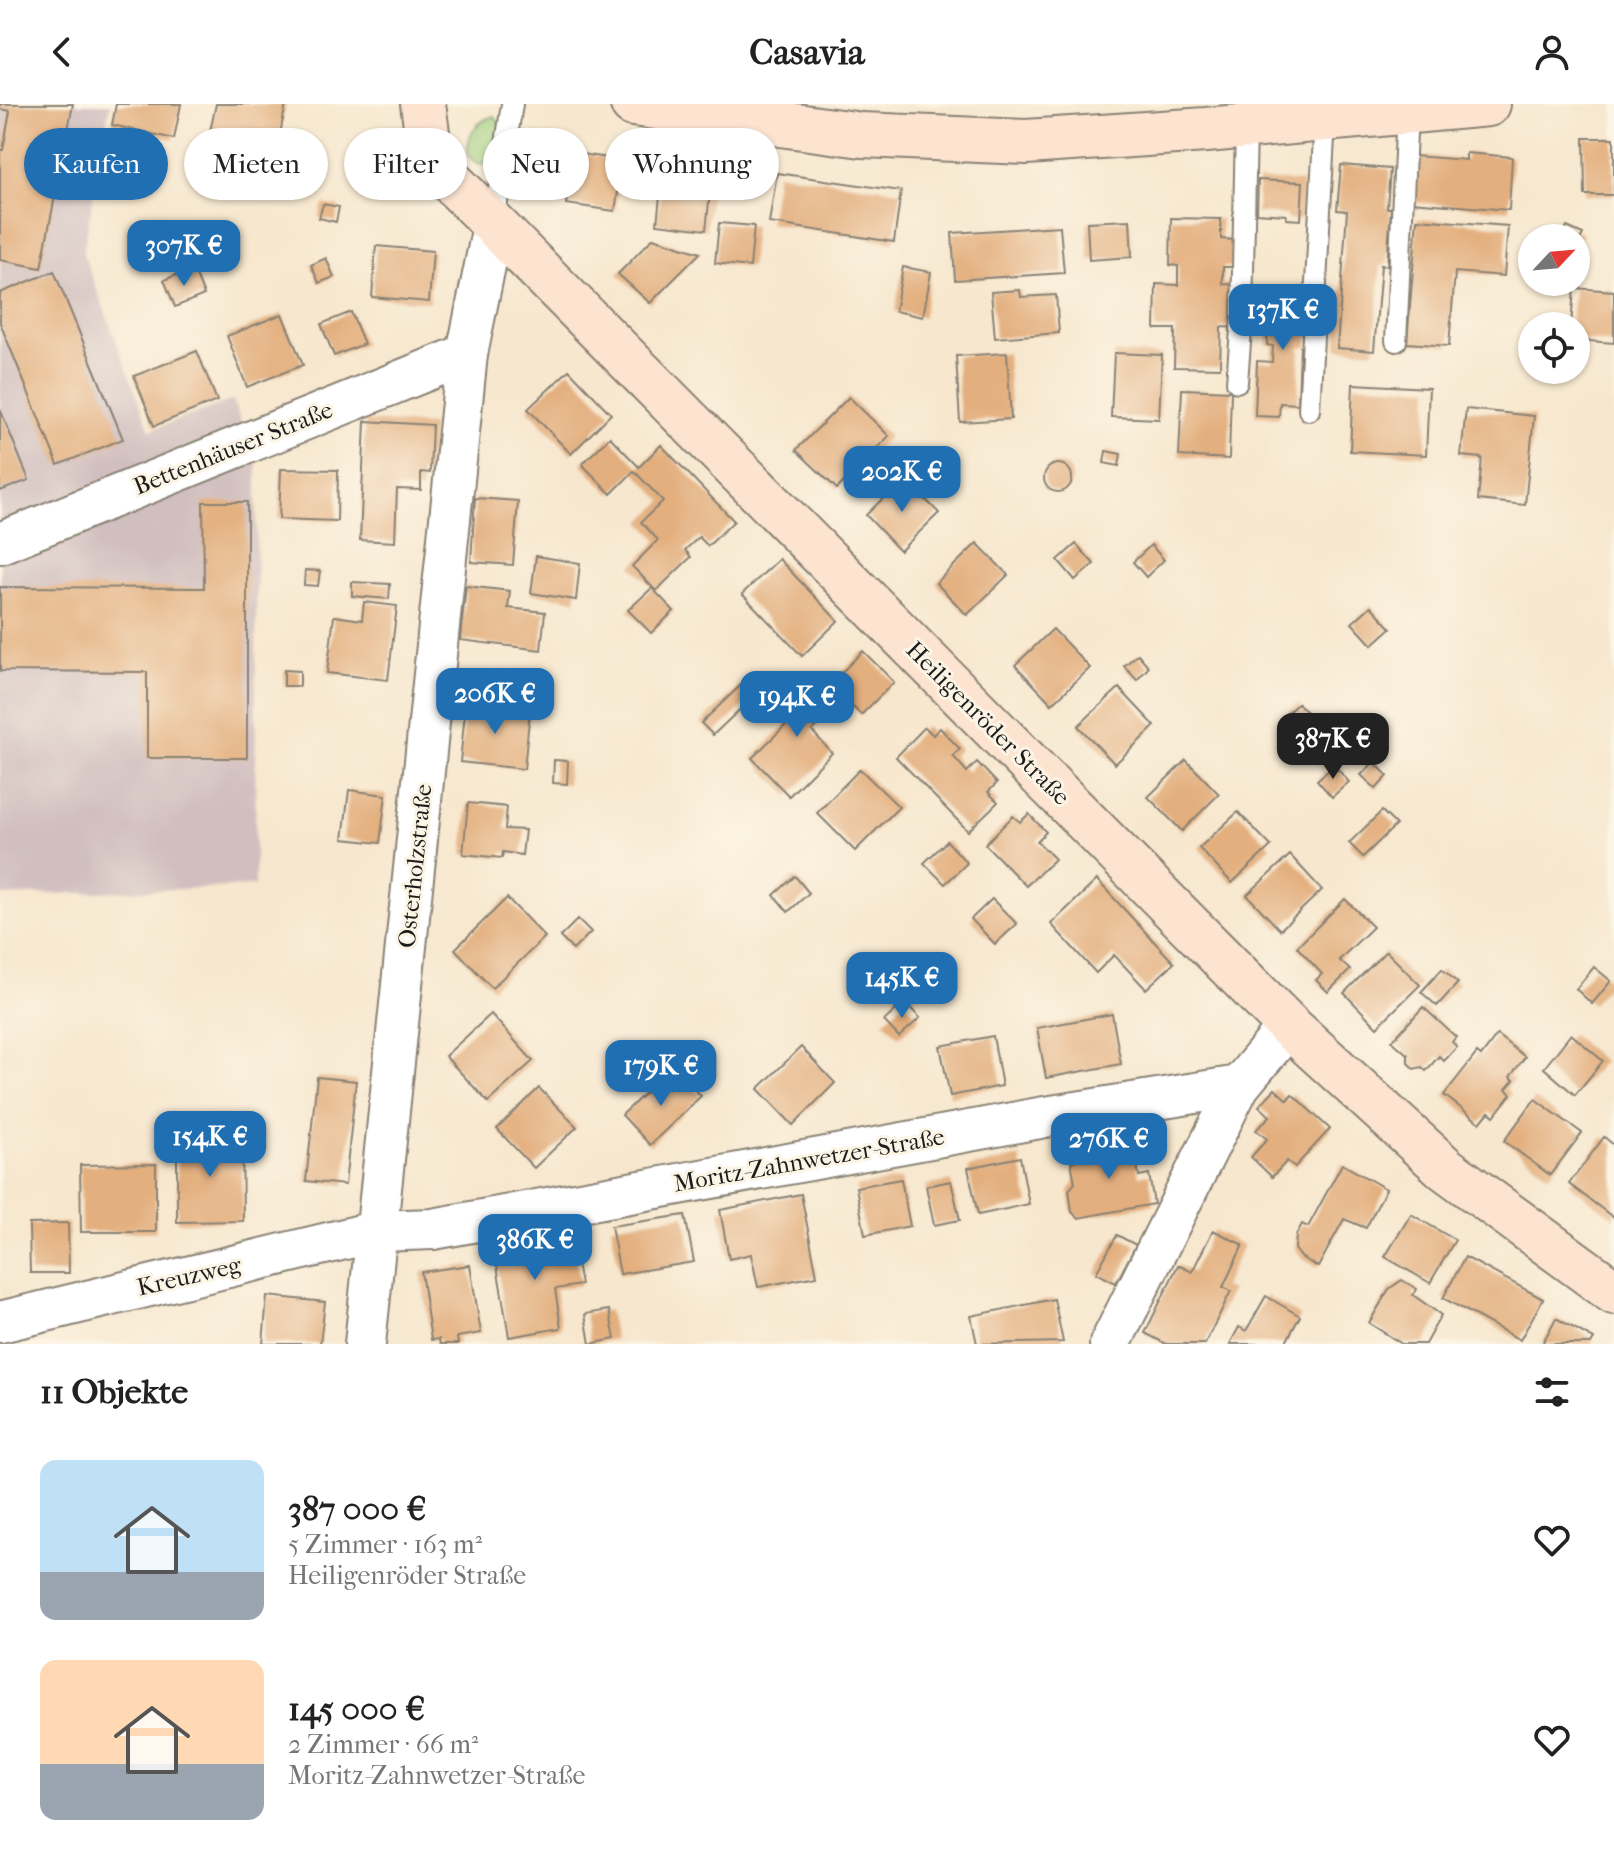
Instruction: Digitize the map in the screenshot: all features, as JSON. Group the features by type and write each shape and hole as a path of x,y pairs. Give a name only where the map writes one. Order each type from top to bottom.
{"street":[{"name":"Heiligenröder Straße","path":"423,104 431,161 1289,1026 1446,1169 1614,1292"},
{"path":"633,104 862,135 996,141 1041,141 1246,127 1488,104"},
{"name":"Osterholzstraße","path":"365,1344 467,354 493,226"},
{"name":"Bettenhäuser Straße","path":"0,543 467,354"},
{"path":"1110,1344 1239,1086 1289,1026"},
{"name":"Moritz-Zahnwetzer-Straße","path":"378,1231 433,1229 1015,1123 1239,1086"},
{"name":"Kreuzweg","path":"0,1322 378,1231"}],"lane":[{"name":"Osterholzstraße","path":"493,226 512,104"},
{"path":"1396,341 1407,112"},
{"path":"1309,410 1325,119"},
{"path":"1237,382 1242,317 1246,127"}],"shaded area":[{"path":"0,104 110,104 106,128 24,128 24,200 93,200 83,253 150,430 233,400 257,464 255,886 0,896"}],"green space":[{"path":"494,116 501,128 483,128 482,165 469,156 468,149 470,136 482,122"}],"building":[{"path":"0,104 73,104 68,128 24,128 24,200 54,200 41,268 0,260 0,150 3,150 10,111 0,109"},
{"path":"116,104 181,104 174,139 168,138 168,128 112,125"},
{"path":"216,104 286,104 281,128 211,128"},
{"path":"1584,138 1614,138 1614,195 1585,195"},
{"path":"1466,153 1512,157 1509,210 1411,202 1415,156 1466,160"},
{"path":"589,155 605,157 605,200 617,200 615,211 566,204 567,200 589,200"},
{"path":"1341,165 1390,169 1387,266 1381,265 1374,351 1337,348 1347,211 1337,210"},
{"path":"779,173 901,191 894,242 769,223 773,200 779,200"},
{"path":"1258,180 1303,182 1301,220 1286,219 1286,215 1257,213"},
{"path":"660,200 709,200 706,230 657,224"},
{"path":"323,204 339,207 336,222 319,218"},
{"path":"1171,218 1221,219 1221,239 1236,240 1236,267 1223,267 1223,284 1238,285 1238,328 1221,327 1220,368 1174,367 1175,329 1155,329 1156,284 1178,285 1178,266 1170,265"},
{"path":"1417,219 1508,226 1504,276 1455,272 1449,346 1407,343"},
{"path":"1130,220 1132,257 1089,260 1087,222"},
{"path":"719,223 754,226 750,267 715,263"},
{"path":"1060,226 1064,273 955,280 952,233"},
{"path":"653,238 700,253 650,303 618,274"},
{"path":"376,246 433,251 429,302 372,297"},
{"path":"326,258 334,277 319,283 311,265"},
{"path":"903,267 931,272 923,317 895,311"},
{"path":"193,268 204,295 175,307 164,280"},
{"path":"54,271 123,439 58,465 0,323 0,293"},
{"path":"1590,289 1614,291 1614,343 1590,341 1590,312 1572,312 1573,296 1590,296"},
{"path":"1020,290 1021,297 1056,295 1059,333 995,338 991,292"},
{"path":"1270,291 1311,294 1308,347 1300,347 1298,404 1280,403 1279,417 1255,416 1257,361 1272,362 1273,346 1267,345"},
{"path":"351,312 364,344 334,356 321,324"},
{"path":"282,314 303,365 247,387 227,336"},
{"path":"197,351 217,401 154,426 134,376"},
{"path":"1007,353 1011,419 960,422 956,356"},
{"path":"1114,353 1162,355 1159,419 1111,417"},
{"path":"569,370 611,414 571,454 528,409"},
{"path":"1353,384 1429,388 1426,455 1350,451"},
{"path":"1182,389 1231,391 1229,459 1179,456"},
{"path":"849,397 889,436 837,489 796,450"},
{"path":"0,409 29,480 0,491"},
{"path":"1466,409 1534,416 1525,505 1478,500 1482,458 1461,456"},
{"path":"365,421 432,425 430,473 421,472 421,490 397,489 395,542 360,540"},
{"path":"610,437 639,467 661,445 734,521 708,546 699,537 685,550 691,557 656,591 632,566 658,540 641,522 663,501 634,471 611,494 582,464"},
{"path":"1106,451 1121,454 1119,466 1104,463"},
{"path":"1058,464 1068,468 1072,478 1068,488 1058,492 1048,488 1044,478 1048,468"},
{"path":"281,469 338,470 337,521 279,519"},
{"path":"904,478 939,513 900,551 866,515"},
{"path":"475,498 518,501 513,565 471,562"},
{"path":"203,502 247,502 247,758 147,758 147,672 0,671 0,587 204,588"},
{"path":"977,543 1008,575 967,615 936,583"},
{"path":"1076,544 1094,564 1075,580 1058,560"},
{"path":"1151,545 1164,560 1146,577 1133,562"},
{"path":"536,556 580,563 576,600 531,593"},
{"path":"779,559 838,621 802,656 742,594"},
{"path":"305,570 320,571 318,586 304,585"},
{"path":"352,582 390,584 389,599 352,596"},
{"path":"466,586 510,591 508,608 545,612 541,650 460,640"},
{"path":"652,588 674,611 651,633 628,610"},
{"path":"364,602 397,606 388,680 327,673 334,616 362,620"},
{"path":"1371,606 1391,628 1372,645 1352,623"},
{"path":"1053,629 1090,668 1052,704 1015,665"},
{"path":"863,651 894,682 861,715 830,684"},
{"path":"1138,654 1149,667 1137,680 1124,666"},
{"path":"284,670 300,671 300,686 284,686"},
{"path":"803,676 835,708 812,731 832,753 789,796 752,758 796,715 779,699"},
{"path":"741,685 753,697 713,735 701,723"},
{"path":"1119,688 1155,726 1115,764 1078,726"},
{"path":"466,703 530,710 524,769 460,762"},
{"path":"1298,703 1310,716 1293,732 1281,719"},
{"path":"1320,722 1332,736 1311,755 1299,741"},
{"path":"925,727 933,735 940,728 960,749 953,756 967,772 977,762 997,783 988,792 998,802 968,831 896,757"},
{"path":"554,760 568,761 567,784 553,783"},
{"path":"1186,760 1219,794 1182,831 1148,797"},
{"path":"1374,762 1388,776 1376,789 1361,775"},
{"path":"1334,765 1349,782 1332,797 1317,780"},
{"path":"860,769 899,807 855,851 817,813"},
{"path":"349,790 386,795 380,843 343,839"},
{"path":"468,803 507,807 505,829 525,830 522,855 503,852 502,858 463,854"},
{"path":"1382,811 1396,825 1363,857 1349,843"},
{"path":"1238,812 1271,846 1232,883 1199,848"},
{"path":"1029,814 1046,832 1037,841 1055,859 1026,886 985,844 1013,816 1020,822"},
{"path":"947,841 967,863 945,884 924,863"},
{"path":"1290,855 1322,890 1280,930 1247,895"},
{"path":"795,876 809,893 788,912 774,895"},
{"path":"1097,880 1174,963 1146,989 1114,955 1096,973 1051,924"},
{"path":"507,898 545,937 492,988 455,949"},
{"path":"992,899 1017,924 995,944 971,919"},
{"path":"1345,899 1373,927 1339,960 1350,970 1328,992 1316,980 1322,974 1297,947"},
{"path":"578,919 591,932 573,950 560,937"},
{"path":"1386,951 1420,985 1377,1027 1344,993"},
{"path":"1594,967 1611,981 1592,1004 1576,989"},
{"path":"1442,969 1458,983 1437,1006 1421,992"},
{"path":"905,1002 920,1018 899,1037 884,1021"},
{"path":"1423,1007 1456,1037 1452,1042 1457,1047 1444,1061 1439,1056 1426,1071 1422,1067 1414,1069 1408,1063 1408,1055 1392,1041"},
{"path":"491,1014 533,1061 488,1102 445,1056"},
{"path":"1112,1014 1121,1064 1046,1078 1037,1028"},
{"path":"1571,1034 1603,1061 1575,1095 1544,1068"},
{"path":"1497,1035 1525,1057 1510,1077 1514,1080 1506,1089 1511,1094 1494,1116 1489,1112 1480,1123 1444,1095 1477,1053 1481,1056"},
{"path":"993,1036 1002,1086 950,1096 940,1046"},
{"path":"801,1047 835,1083 793,1125 758,1089"},
{"path":"682,1076 701,1096 650,1145 622,1115 662,1077 671,1086"},
{"path":"317,1077 356,1081 345,1185 306,1181"},
{"path":"539,1088 577,1127 534,1168 497,1129"},
{"path":"1275,1089 1287,1100 1292,1094 1330,1129 1295,1167 1287,1161 1272,1177 1251,1157 1267,1139 1256,1130 1270,1116 1259,1106"},
{"path":"1535,1099 1582,1133 1550,1175 1504,1141"},
{"path":"242,1135 243,1221 177,1222 177,1136"},
{"path":"1604,1137 1614,1145 1614,1218 1569,1184"},
{"path":"1133,1140 1139,1176 1149,1174 1154,1204 1078,1218 1072,1212 1069,1190 1075,1183 1071,1162 1087,1156 1085,1148"},
{"path":"1020,1157 1029,1204 978,1215 968,1168"},
{"path":"156,1164 156,1232 81,1232 80,1165"},
{"path":"1342,1164 1386,1189 1366,1228 1344,1219 1318,1267 1301,1257 1295,1249 1296,1235 1302,1224 1308,1227"},
{"path":"901,1179 910,1226 865,1235 856,1187"},
{"path":"951,1181 960,1220 934,1225 926,1186"},
{"path":"801,1194 817,1276 758,1287 751,1254 729,1259 720,1210"},
{"path":"1411,1214 1455,1240 1430,1283 1385,1257"},
{"path":"685,1215 694,1262 620,1274 611,1226"},
{"path":"68,1223 69,1273 30,1273 29,1224"},
{"path":"1213,1230 1243,1245 1223,1287 1231,1291 1205,1344 1166,1344 1145,1333 1178,1265 1192,1272"},
{"path":"572,1235 581,1285 555,1289 561,1328 509,1337 494,1248"},
{"path":"1117,1235 1136,1245 1116,1283 1096,1273"},
{"path":"1465,1257 1543,1299 1520,1340 1443,1298"},
{"path":"470,1265 481,1333 457,1337 458,1344 440,1344 439,1339 431,1340 421,1272"},
{"path":"1402,1280 1417,1289 1413,1295 1441,1315 1425,1344 1402,1344 1369,1323 1389,1289"},
{"path":"267,1296 325,1302 320,1344 263,1344"},
{"path":"1266,1296 1300,1316 1285,1344 1230,1344 1239,1327 1246,1331"},
{"path":"1054,1299 1063,1342 977,1344 971,1316"},
{"path":"609,1310 615,1339 590,1344 585,1314"},
{"path":"1556,1318 1594,1339 1591,1344 1542,1344"}]}
